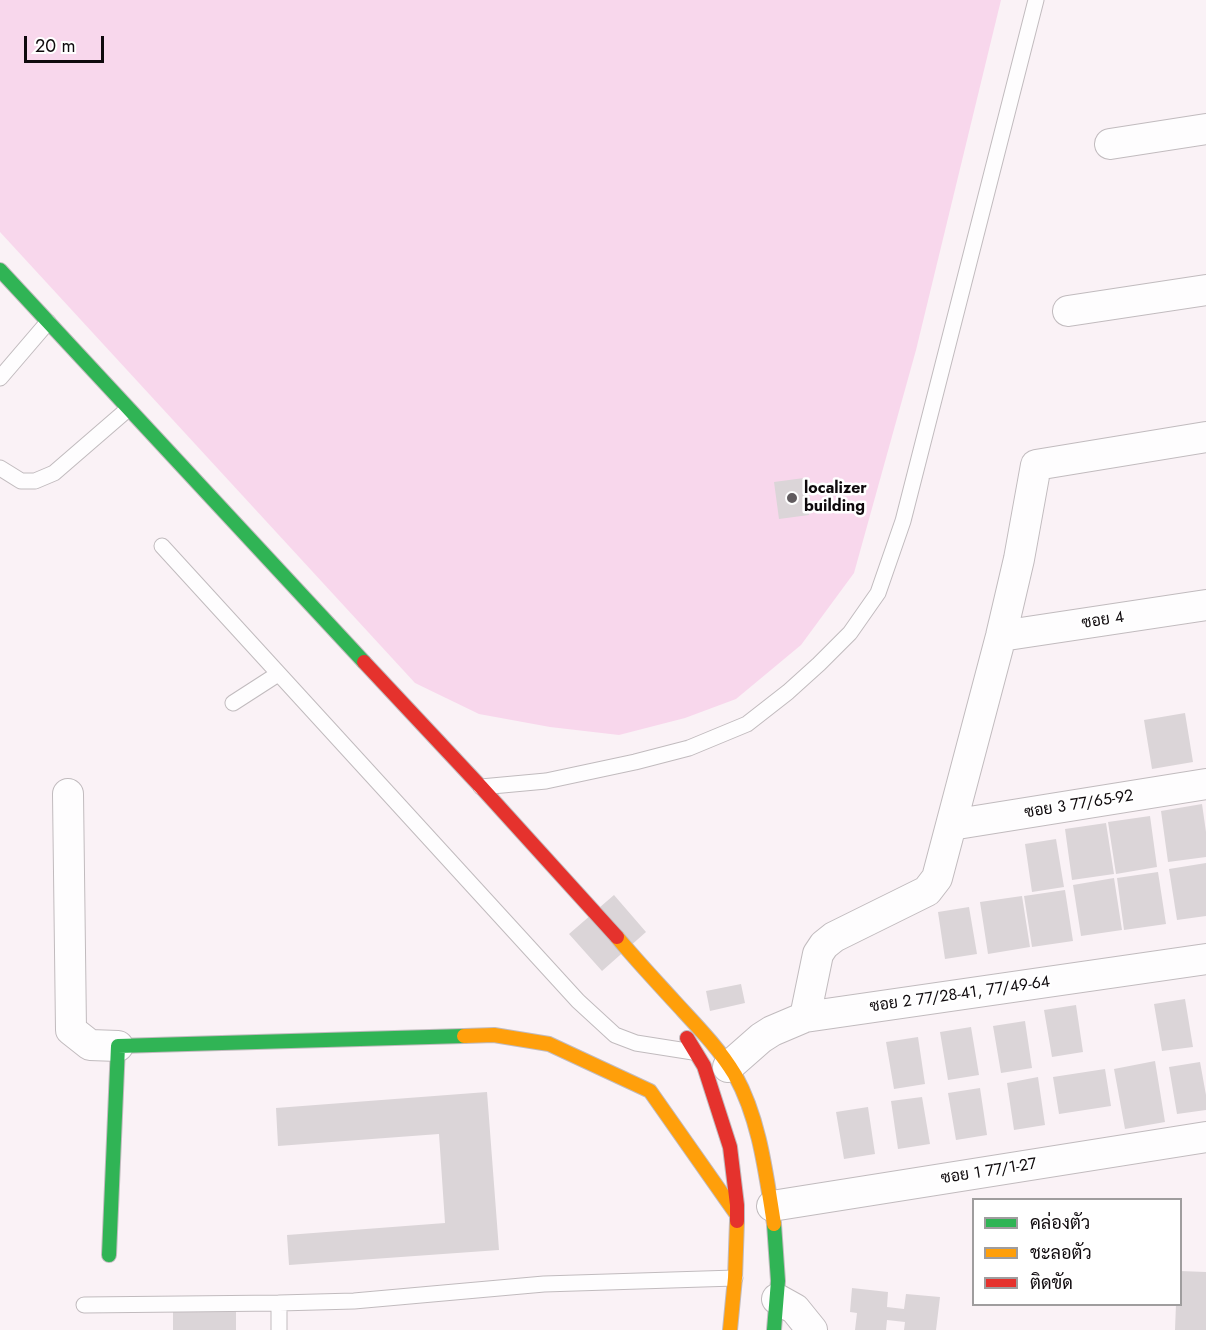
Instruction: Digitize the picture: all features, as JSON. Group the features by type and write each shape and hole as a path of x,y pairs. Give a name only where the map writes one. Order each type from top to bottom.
{"street":[{"path":"1110,144 1206,129"},
{"path":"0,270 481,787 709,1040 735,1076 754,1119 766,1172 772,1206 774,1330"},
{"path":"1068,311 1206,290"},
{"path":"805,1017 818,954 824,945 834,937 927,891 937,878 1001,636 1019,559 1036,465 1206,437"},
{"name":"ซอย 4","path":"1001,636 1206,605"},
{"name":"ซอย 3 77/65-92","path":"951,825 1206,784"},
{"path":"68,794 71,1030 90,1044 118,1046 494,1035 549,1044 650,1091 737,1215"},
{"name":"ซอย 2 77/28-41, 77/49-64","path":"728,1067 761,1038 805,1017 1206,959"},
{"path":"645,970 704,1066 730,1147 737,1205 740,1278 730,1330"},
{"path":"109,1255 118,1046"},
{"name":"ซอย 1 77/1-27","path":"772,1206 1206,1137"},
{"path":"774,1287 812,1330"}],"lane":[{"path":"481,787 546,781 635,762 689,748 747,724 788,692 850,633 878,592 903,520 1036,0"},
{"path":"0,378 48,322"},
{"path":"0,468 21,481 35,481 54,472 128,410"},
{"path":"162,546 578,1001 615,1035 636,1043 696,1053"},
{"path":"233,703 278,674"},
{"path":"84,1305 279,1304 354,1301 544,1284 740,1278"},
{"path":"279,1304 279,1330"}],"shaded area":[{"path":"0,0 1001,0 916,350 854,573 801,645 736,699 685,718 619,735 550,727 479,714 415,683 0,232"}],"building":[{"name":"localizer building","path":"804,478 809,515 779,519 774,482"},
{"path":"1185,713 1193,762 1152,769 1144,720"},
{"path":"1202,804 1206,832 1206,857 1168,862 1161,811"},
{"path":"1150,816 1157,867 1116,874 1108,822"},
{"path":"1106,823 1114,874 1072,880 1065,829"},
{"path":"1056,839 1064,887 1032,892 1025,844"},
{"path":"1206,863 1206,916 1177,920 1169,869"},
{"path":"1158,872 1166,924 1124,930 1117,878"},
{"path":"1114,878 1122,930 1081,936 1073,885"},
{"path":"1065,890 1073,941 1032,947 1024,896"},
{"path":"614,895 646,932 602,971 569,934"},
{"path":"1022,896 1030,947 988,954 980,902"},
{"path":"969,907 977,954 945,959 938,912"},
{"path":"741,984 745,1003 710,1011 706,991"},
{"path":"1185,999 1193,1047 1162,1051 1154,1004"},
{"path":"1076,1005 1083,1052 1052,1057 1044,1010"},
{"path":"1025,1021 1032,1068 1001,1073 993,1026"},
{"path":"971,1027 979,1075 948,1080 940,1032"},
{"path":"918,1037 925,1084 894,1089 886,1042"},
{"path":"1155,1061 1165,1122 1125,1129 1114,1069"},
{"path":"1200,1062 1206,1095 1206,1110 1177,1114 1169,1067"},
{"path":"1105,1069 1111,1106 1059,1114 1053,1077"},
{"path":"1038,1077 1045,1125 1014,1130 1007,1083"},
{"path":"980,1088 987,1135 956,1140 948,1093"},
{"path":"487,1092 499,1250 289,1265 287,1235 445,1223 439,1134 278,1146 276,1108"},
{"path":"922,1097 930,1144 898,1149 891,1101"},
{"path":"868,1107 875,1154 844,1159 836,1112"},
{"path":"1182,1271 1206,1272 1206,1330 1175,1330 1176,1306 1182,1306"},
{"path":"852,1288 888,1292 887,1307 904,1309 906,1294 940,1297 936,1330 904,1330 905,1322 887,1320 886,1330 855,1330 857,1313 850,1312"},
{"path":"236,1310 236,1330 173,1330 173,1311"}],"traffic: fast":[{"path":"0,270 364,662"},
{"path":"109,1255 118,1046 464,1036"},
{"path":"774,1224 778,1281 774,1330"}],"traffic: slow":[{"path":"617,937 707,1037 735,1075 744,1092 756,1129 774,1224"},
{"path":"464,1036 494,1035 549,1044 650,1091 737,1215"},
{"path":"730,1330 737,1221"}],"traffic: jam":[{"path":"364,662 617,937"},
{"path":"687,1038 704,1066 730,1147 737,1221"}],"place":[{"name":"localizer building","path":"792,498"}]}
